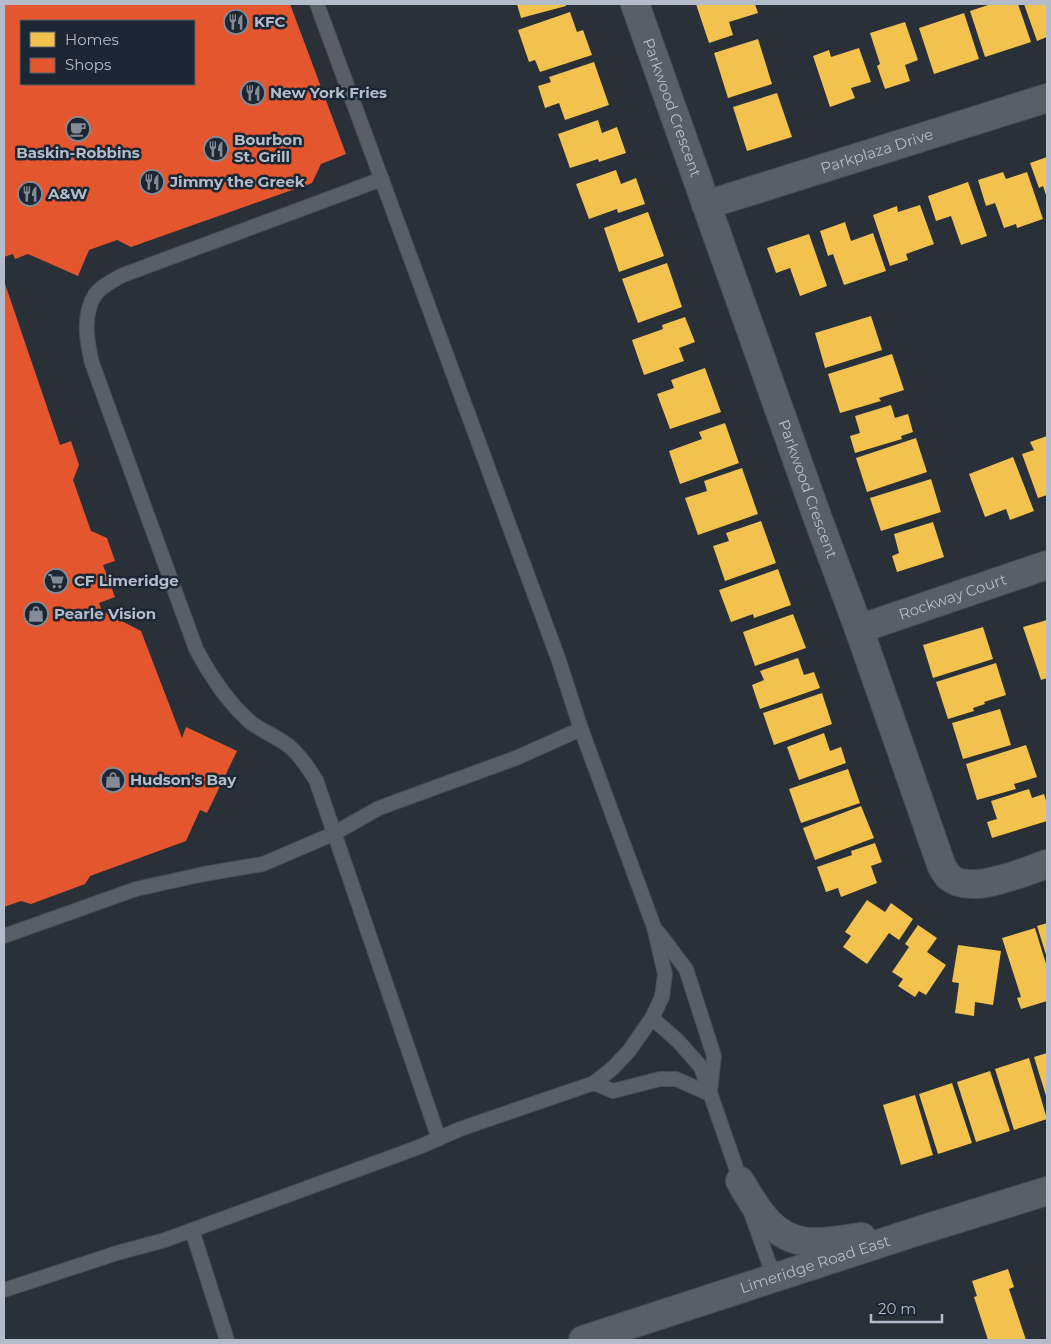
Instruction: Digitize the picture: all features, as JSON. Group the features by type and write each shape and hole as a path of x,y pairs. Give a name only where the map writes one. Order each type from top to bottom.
{"street":[{"name":"Parkwood Crescent","path":"634,4 859,629 942,867 949,877 970,884 985,883 1047,864"},
{"name":"Parkplaza Drive","path":"706,205 1047,98"},
{"name":"Rockway Court","path":"859,629 1047,565"},
{"path":"740,1181 765,1221 777,1231 791,1237 812,1242 918,1231"},
{"name":"Limeridge Road East","path":"583,1340 1047,1191"}],"lane":[{"path":"4,1290 192,1230 439,1139 460,1129 594,1083 613,1068 629,1051 652,1018 662,997 665,974 654,927 581,729 558,658 317,4"},
{"path":"382,180 115,279 95,294 88,311 86,330 92,363 196,649 218,687 249,721 290,746 303,760 316,780 439,1139"},
{"path":"4,936 136,889 204,874 263,864 333,834 379,808 516,758 581,729"},
{"path":"654,927 686,969 714,1056 710,1094"},
{"path":"652,1018 678,1041 701,1068 774,1278"},
{"path":"594,1083 613,1091 660,1079 676,1079 710,1094"},
{"path":"192,1230 227,1340"}],"building: Homes":[{"path":"517,4 566,4 566,6 521,18"},
{"path":"696,4 755,4 758,13 729,22 733,35 709,43"},
{"path":"991,4 1018,4 1031,42 985,57 970,11"},
{"path":"1024,4 1047,4 1047,37 1037,41"},
{"path":"570,12 577,32 583,30 592,55 540,72 535,60 529,62 518,30"},
{"path":"964,13 979,59 934,74 919,28"},
{"path":"905,22 918,60 905,65 910,81 885,89 877,66 880,64 870,33"},
{"path":"758,39 772,84 728,98 714,53"},
{"path":"859,48 871,82 851,88 855,98 830,107 813,56 829,50 831,57"},
{"path":"594,62 609,105 565,120 559,103 545,108 538,86 551,82 549,77"},
{"path":"777,93 792,137 747,151 733,107"},
{"path":"598,120 602,133 617,127 626,153 599,162 598,159 570,168 558,134"},
{"path":"1047,157 1047,198 1043,186 1039,188 1030,163"},
{"path":"616,170 621,184 636,178 645,204 618,213 617,209 589,219 576,184"},
{"path":"1003,172 1006,179 1027,172 1043,219 1017,228 1016,224 1004,228 995,203 986,206 978,180"},
{"path":"968,182 987,236 961,245 951,216 936,221 928,196"},
{"path":"920,205 934,244 906,254 908,260 890,266 873,215 897,206 898,212"},
{"path":"648,212 664,256 619,272 604,228"},
{"path":"845,222 851,241 873,233 886,271 844,285 833,254 828,256 820,231"},
{"path":"809,234 827,286 800,296 790,268 776,273 767,248"},
{"path":"667,263 682,307 638,323 622,279"},
{"path":"871,316 882,350 825,368 815,333"},
{"path":"685,317 695,342 679,348 684,361 644,375 632,340 663,329 662,325"},
{"path":"892,354 904,390 879,398 881,401 840,413 828,374"},
{"path":"705,368 721,412 670,429 657,394 674,388 671,380"},
{"path":"891,405 895,418 908,414 913,432 901,436 902,439 855,453 850,436 860,433 855,416"},
{"path":"725,423 739,463 680,484 669,451 702,439 699,432"},
{"path":"1047,436 1047,495 1038,498 1022,454 1034,450 1030,442"},
{"path":"916,438 927,472 867,492 856,458"},
{"path":"1013,457 1034,511 1010,520 1006,509 985,517 969,474"},
{"path":"742,468 758,514 698,535 685,498 707,491 704,481"},
{"path":"931,479 941,512 881,531 870,498"},
{"path":"761,521 776,563 725,581 713,546 729,541 726,533"},
{"path":"933,522 944,557 897,572 892,556 899,553 894,534"},
{"path":"778,569 791,605 754,618 753,614 731,622 719,590"},
{"path":"793,614 806,648 755,666 743,632"},
{"path":"1047,620 1047,678 1041,680 1023,627"},
{"path":"983,627 993,659 933,678 923,645"},
{"path":"798,658 804,675 814,672 820,688 760,709 752,685 764,680 760,671"},
{"path":"996,663 1006,695 984,702 985,704 973,708 974,711 948,719 936,682"},
{"path":"822,693 832,724 774,745 763,713"},
{"path":"1000,709 1011,745 963,759 952,723"},
{"path":"824,733 830,751 841,747 846,763 799,780 787,747"},
{"path":"1026,745 1037,777 1014,784 1016,789 977,800 966,764"},
{"path":"848,769 860,803 801,823 789,789"},
{"path":"1029,789 1032,798 1044,794 1047,804 1047,821 992,838 987,822 997,819 991,801"},
{"path":"861,806 874,838 815,860 803,828"},
{"path":"875,843 882,862 871,866 877,883 841,897 838,888 826,892 817,867 852,855 851,851"},
{"path":"867,900 885,912 891,903 913,919 899,940 889,933 867,964 843,947 851,936 845,932"},
{"path":"1047,923 1047,958 1037,926"},
{"path":"918,925 937,938 927,952 946,965 926,995 919,991 915,997 898,986 903,979 892,972 909,947 905,944"},
{"path":"1035,928 1047,967 1047,1001 1021,1009 1017,998 1021,997 1002,938"},
{"path":"958,945 1001,951 993,1005 975,1002 974,1016 955,1013 959,983 952,982"},
{"path":"1047,1053 1047,1099 1034,1057"},
{"path":"1029,1058 1047,1119 1014,1130 995,1069"},
{"path":"990,1071 1010,1131 976,1142 957,1082"},
{"path":"952,1083 972,1143 938,1154 919,1094"},
{"path":"915,1095 933,1155 901,1165 883,1105"},
{"path":"1008,1269 1014,1287 1009,1289 1026,1340 988,1340 974,1297 977,1296 972,1281"}],"building: Shops":[{"path":"4,4 290,4 346,154 321,164 312,183 131,247 117,240 89,250 78,276 28,254 15,259 13,254 4,257"},
{"name":"CF Limeridge","path":"4,281 60,445 71,441 79,465 73,480 91,531 107,538 115,561 103,565 115,597 99,603 102,611 141,631 182,738 186,727 237,751 207,813 200,810 186,841 90,876 85,884 31,904 21,901 4,907"}],"place":[{"name":"KFC","path":"236,22"},
{"name":"New York Fries","path":"253,93"},
{"name":"Baskin-Robbins","path":"78,129"},
{"name":"Bourbon St. Grill","path":"216,149"},
{"name":"Jimmy the Greek","path":"152,182"},
{"name":"A&W","path":"30,194"},
{"name":"CF Limeridge","path":"56,581"},
{"name":"Pearle Vision","path":"36,614"},
{"name":"Hudson's Bay","path":"113,780"}]}
